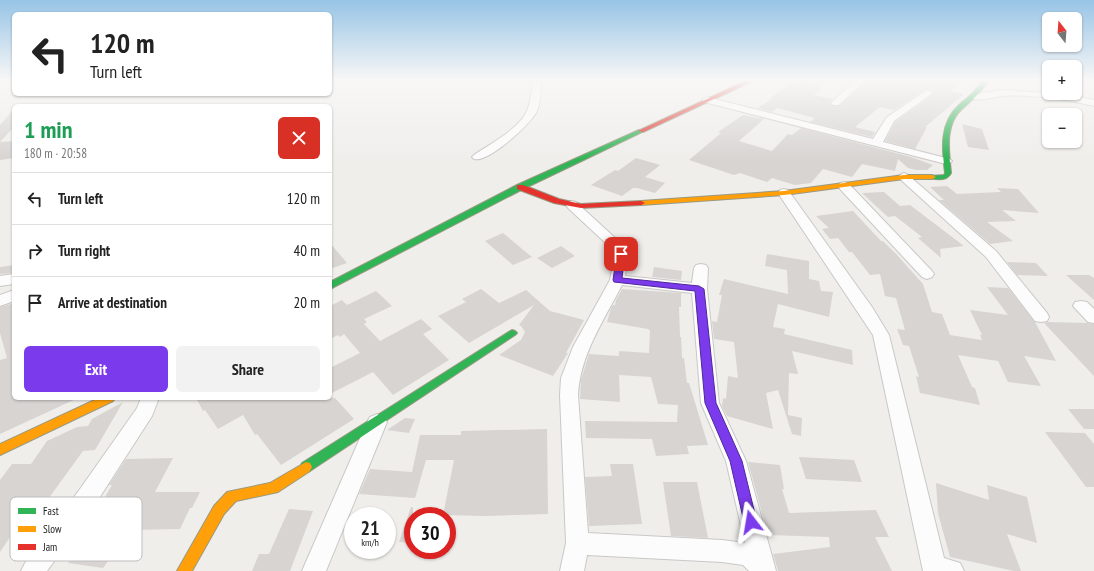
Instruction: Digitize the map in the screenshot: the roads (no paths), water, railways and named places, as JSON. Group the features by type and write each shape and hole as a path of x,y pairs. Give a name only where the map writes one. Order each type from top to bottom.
{"street":[{"path":"478,157 514,131 530,115 533,107"},
{"path":"332,285 520,187 693,107"},
{"path":"733,107 946,161"},
{"path":"876,144 890,119 908,107"},
{"path":"520,187 572,205 621,205 784,193 904,177 946,176 948,173 946,161 950,120 955,112 962,107"},
{"path":"904,177 991,254 1041,317"},
{"path":"844,186 927,274"},
{"path":"784,193 866,311 880,335 888,361 940,570"},
{"path":"572,205 618,248 621,254 617,280 581,346 570,378 569,395 578,543 572,571"},
{"path":"701,268 699,289 710,403 736,461 763,569"},
{"path":"0,280 12,279"},
{"path":"617,280 699,289"},
{"path":"0,301 12,296"},
{"path":"1081,306 1094,318"},
{"path":"184,571 219,510 232,496 273,488 377,422 512,333"},
{"path":"0,450 100,400"},
{"path":"87,497 145,411 149,400"},
{"path":"314,571 377,422"},
{"path":"578,543 729,552 749,555 763,569"},
{"path":"33,571 40,561"}]}
